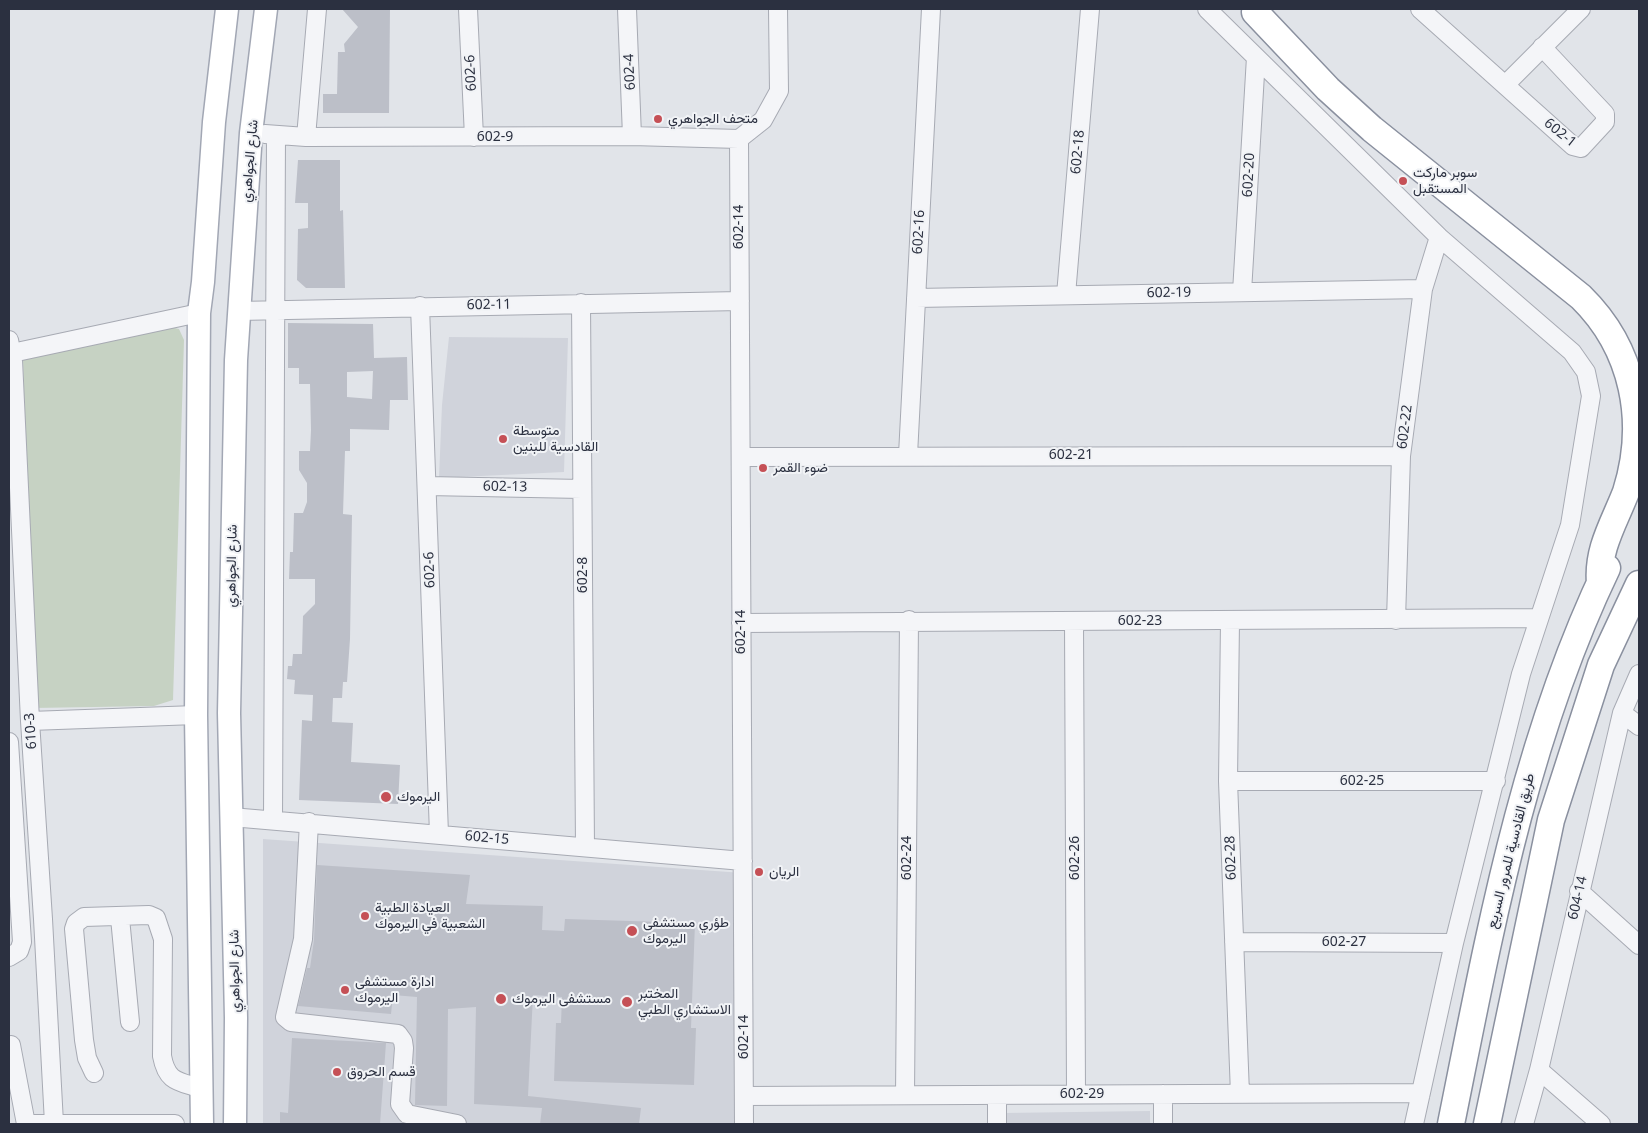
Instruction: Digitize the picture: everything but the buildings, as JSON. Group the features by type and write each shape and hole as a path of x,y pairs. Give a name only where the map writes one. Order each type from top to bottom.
{"highway":[{"path":"1253,10 1328,89 1372,129 1581,297 1600,316 1615,339 1630,372 1635,389 1638,407 1638,443 1631,478 1602,548 1600,583"},
{"name":"طريق القادسية للمرور السريع","path":"1451,1124 1520,803 1560,681 1600,583 1639,505"},
{"path":"1487,1124 1551,820 1601,665 1639,584"}],"main road":[{"path":"202,1124 196,715 199,313 203,282 214,122 227,9"},
{"name":"شارع الجواهري","path":"235,1124 236,1018 230,704 238,311 252,134 266,9"}],"street":[{"path":"306,137 317,9"},
{"name":"602-6","path":"468,9 474,137"},
{"name":"602-4","path":"627,9 632,136"},
{"path":"739,139 763,120 779,90 778,9"},
{"name":"602-16","path":"908,455 931,9"},
{"name":"602-18","path":"1066,295 1090,9"},
{"path":"1207,9 1440,237 1572,352 1580,362 1590,384 1590,409 1570,525 1521,674 1496,781 1454,943 1414,1124"},
{"name":"602-1","path":"1420,9 1573,146 1578,148 1583,146 1605,122 1605,114 1542,47"},
{"path":"1505,85 1581,9"},
{"name":"602-20","path":"1242,292 1256,57"},
{"name":"602-9","path":"252,134 306,137 632,136 739,139"},
{"path":"273,819 276,135"},
{"name":"602-14","path":"739,139 744,1124"},
{"name":"602-22","path":"1396,620 1401,456 1423,289 1440,237"},
{"name":"602-19","path":"916,298 1423,289"},
{"name":"602-11","path":"238,311 740,301"},
{"name":"602-8","path":"581,304 584,847"},
{"name":"602-6","path":"420,306 439,834"},
{"path":"10,346 199,313"},
{"name":"610-3","path":"10,346 54,1123"},
{"name":"602-21","path":"741,457 908,455 1401,456"},
{"name":"602-13","path":"427,486 582,488"},
{"name":"602-23","path":"741,623 909,620 1230,621 1538,618"},
{"name":"602-24","path":"905,1095 909,620"},
{"name":"602-26","path":"1074,621 1076,1094"},
{"name":"602-28","path":"1230,621 1228,781 1240,1094"},
{"name":"604-14","path":"1524,1124 1539,1070 1579,891 1622,713 1639,674"},
{"path":"1622,713 1639,726"},
{"path":"30,721 196,715"},
{"path":"9,742 22,942 19,951 9,957"},
{"name":"602-25","path":"1228,781 1496,781"},
{"name":"602-15","path":"231,817 309,822 742,861"},
{"path":"309,822 302,939 285,1018 291,1022 398,1034 403,1041 404,1048 400,1104 403,1112 456,1124"},
{"path":"1579,891 1639,945"},
{"path":"94,1073 87,1058 84,1040 74,929 80,918 149,916 156,918 163,939 162,1056 165,1070 170,1078 202,1089"},
{"path":"120,918 130,1022"},
{"name":"602-27","path":"1234,942 1454,943"},
{"path":"12,1045 26,1124 175,1124"},
{"path":"1539,1070 1601,1124"},
{"name":"602-29","path":"744,1096 1421,1093"},
{"path":"1163,1094 1163,1124"},
{"path":"997,1095 997,1124"}],"shaded area":[{"name":"متوسطة القادسية للبنين","path":"449,337 568,338 564,472 439,478 442,405"},
{"name":"مستشفى اليرموك","path":"263,839 743,873 737,1124 263,1124"},
{"path":"1150,1111 1150,1124 1003,1124 1003,1113"}],"green space":[{"path":"171,327 179,329 184,340 173,700 154,706 33,708 23,359"}],"place":[{"name":"متحف الجواهري","path":"658,119"},
{"name":"سوبر ماركت المستقبل","path":"1403,181"},
{"name":"متوسطة القادسية للبنين","path":"503,439"},
{"name":"ضوء القمر","path":"763,468"},
{"name":"اليرموك","path":"386,797"},
{"name":"الريان","path":"759,872"},
{"name":"العيادة الطبية الشعبية في اليرموك","path":"365,916"},
{"name":"طؤري مستشفى اليرموك","path":"632,931"},
{"name":"ادارة مستشفى اليرموك","path":"345,990"},
{"name":"مستشفى اليرموك","path":"501,999"},
{"name":"المختبر الاستشاري الطبي","path":"627,1002"},
{"name":"قسم الحروق","path":"337,1072"}]}
